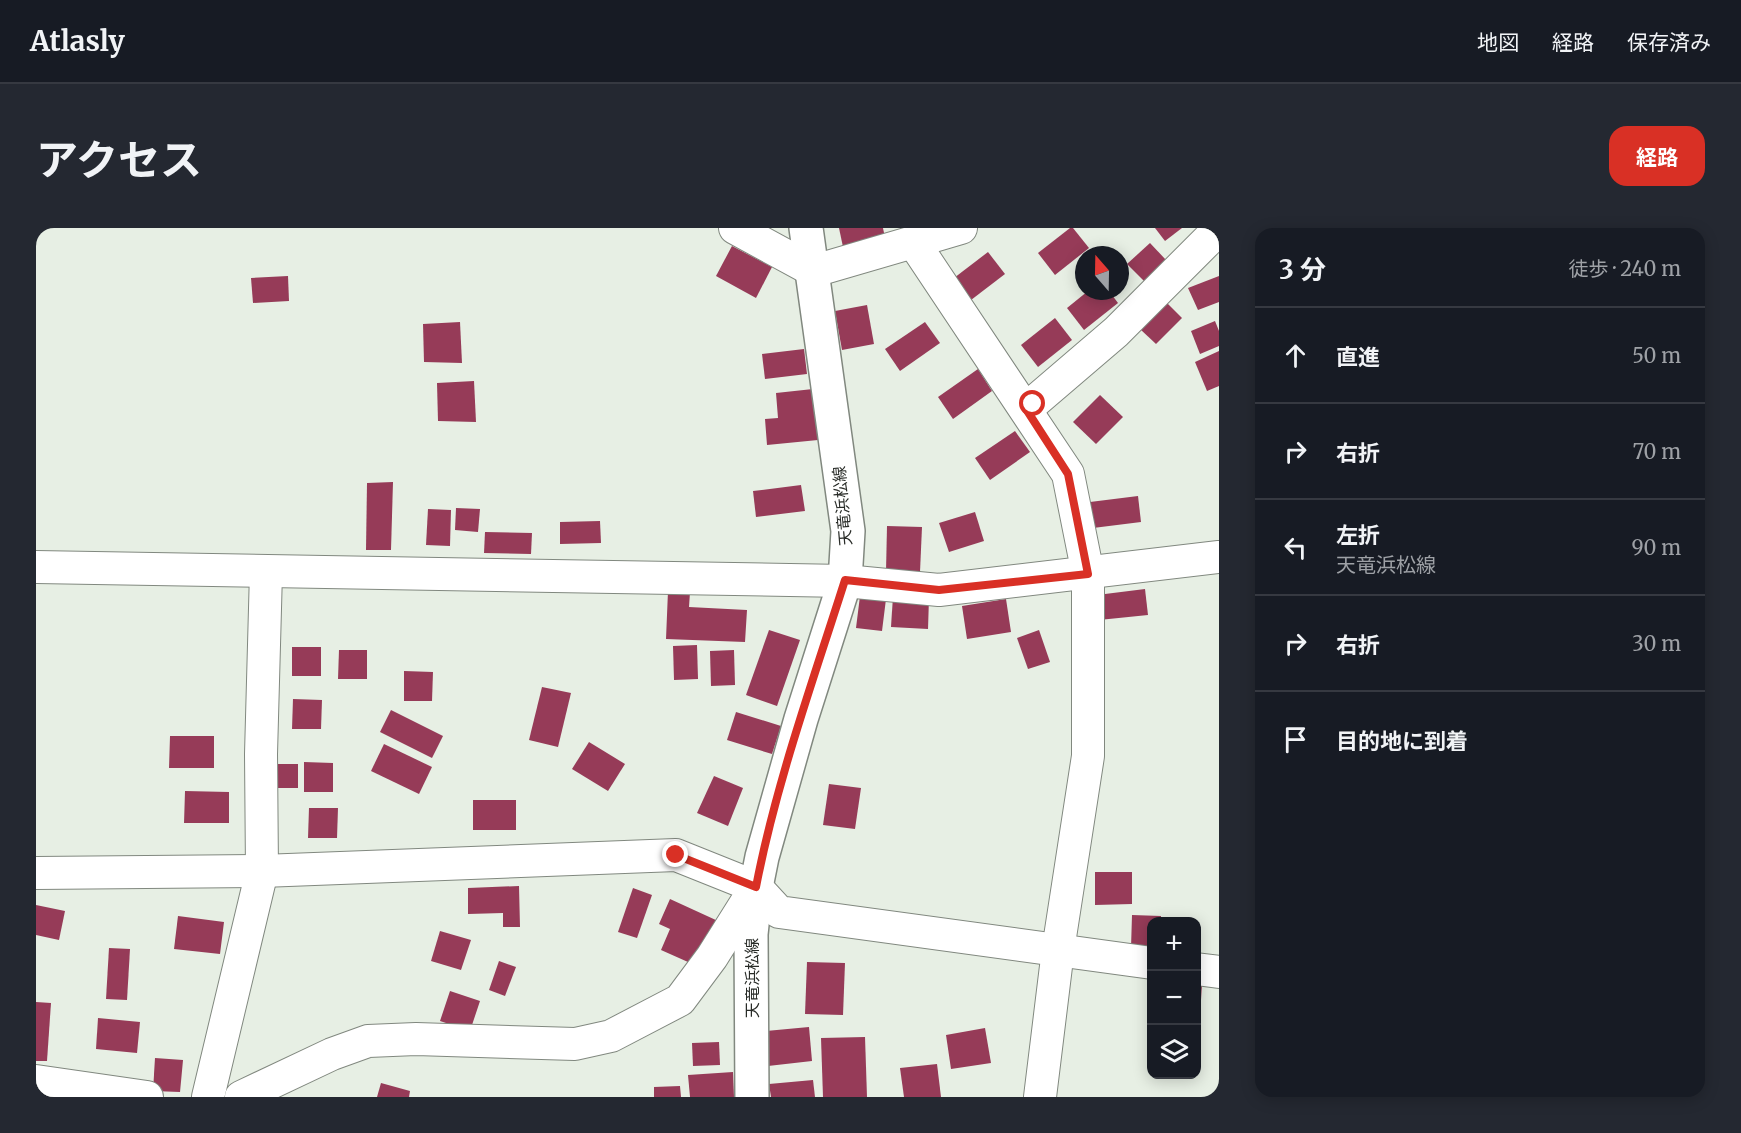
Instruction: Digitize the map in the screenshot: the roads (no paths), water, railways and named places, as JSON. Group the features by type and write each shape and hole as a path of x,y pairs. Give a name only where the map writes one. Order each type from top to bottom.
{"main road":[{"name":"天竜浜松線","path":"752,1097 751,934 756,887 762,857 801,719 845,580 848,531 814,271 806,228"}],"street":[{"path":"735,228 814,271 961,228"},
{"path":"1026,409 1116,332 1219,229"},
{"path":"914,243 1068,474 1088,574 1088,756 1058,950 1040,1097"},
{"path":"36,567 845,580 939,590 1219,557"},
{"path":"208,1097 262,871 261,754 266,572"},
{"path":"36,873 262,871 676,855 756,887 779,912 1147,962"},
{"path":"241,1097 332,1054 368,1041 416,1039 575,1044 611,1036 680,1000 712,957 756,887"},
{"path":"1201,970 1219,972"},
{"path":"36,1081 147,1097"}]}
